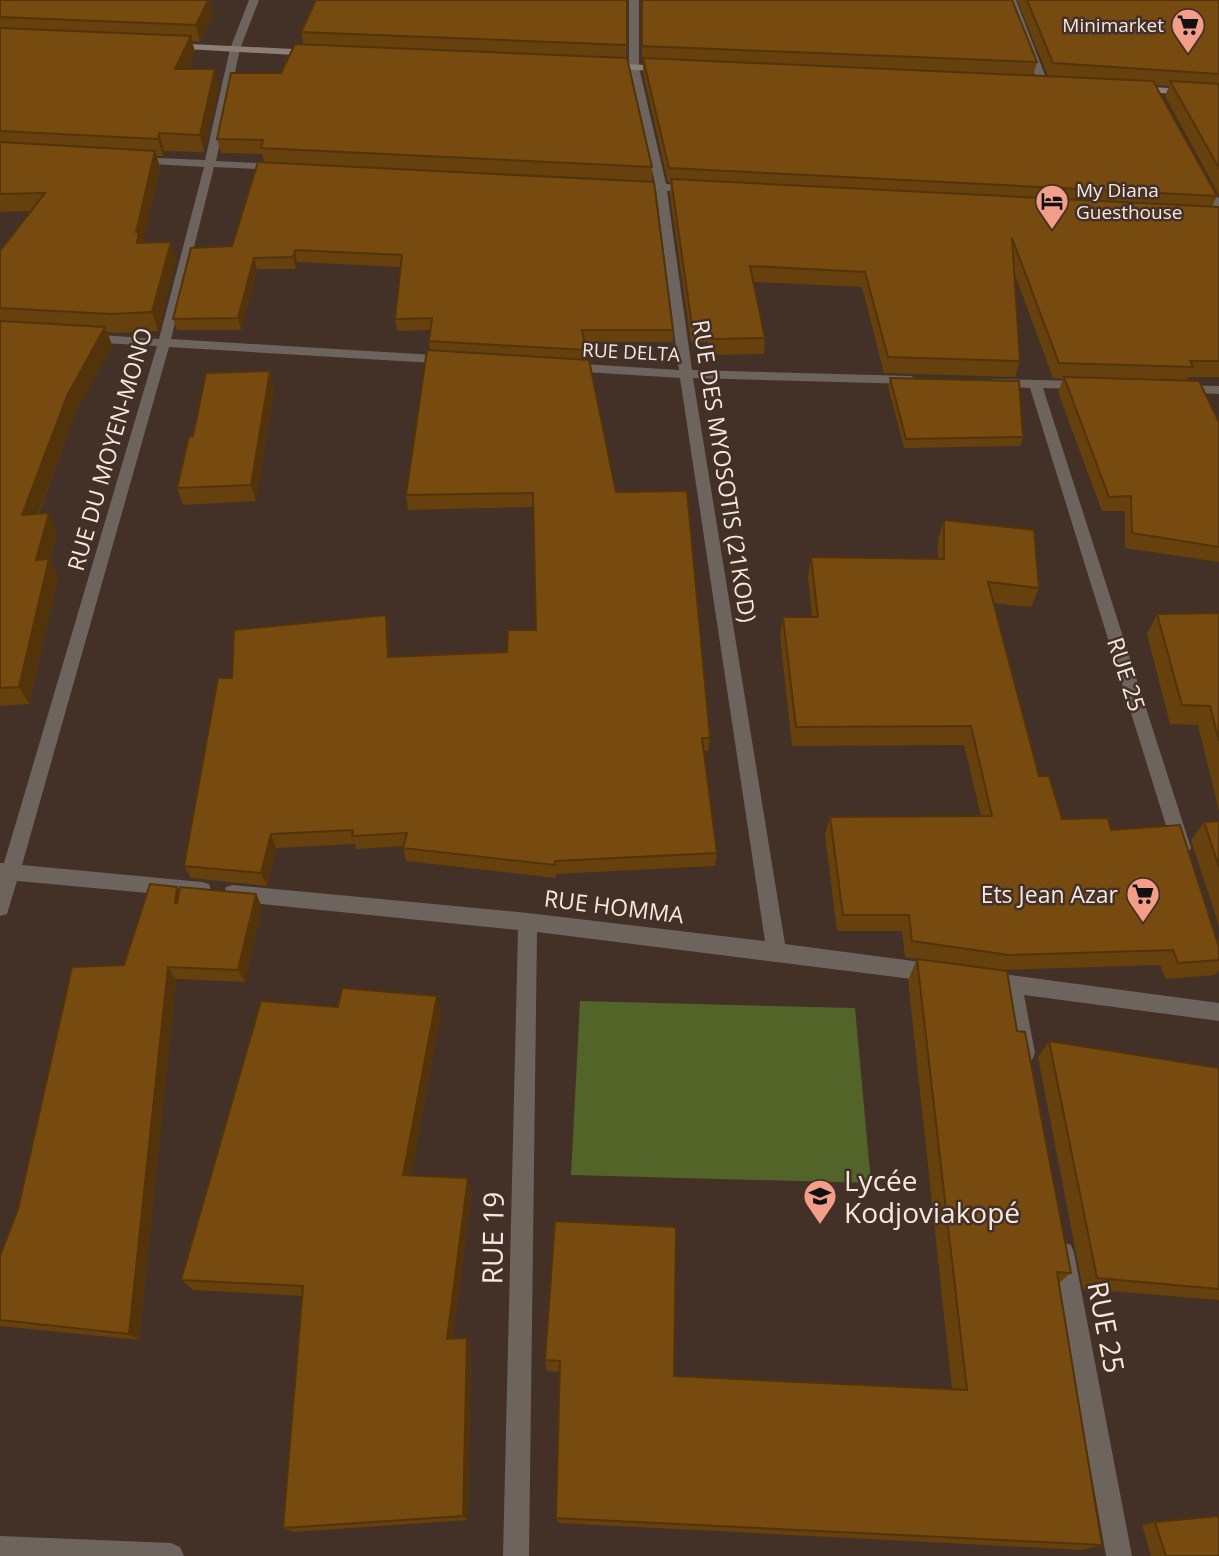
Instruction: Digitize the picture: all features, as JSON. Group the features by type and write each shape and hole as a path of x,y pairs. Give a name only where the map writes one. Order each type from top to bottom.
{"street":[{"name":"RUE DU MOYEN-MONO","path":"0,908 5,872 164,343 210,163 235,49 254,0"},
{"name":"RUE DES MYOSOTIS (21KOD)","path":"634,0 634,67 661,187 686,374 776,950"},
{"path":"1011,0 1049,83 1030,82"},
{"path":"152,46 331,54"},
{"path":"593,65 675,69"},
{"path":"1127,88 1219,94"},
{"path":"1154,91 1161,103"},
{"path":"118,159 292,167"},
{"path":"1200,174 1219,210"},
{"path":"620,185 703,189"},
{"path":"1205,216 1219,217"},
{"path":"69,337 467,361"},
{"name":"RUE DELTA","path":"549,366 686,374 924,381"},
{"path":"980,382 1101,386"},
{"name":"RUE 25","path":"1035,384 1186,859"},
{"path":"1167,388 1219,390"},
{"name":"RUE HOMMA","path":"5,872 528,921 776,950 1219,1012"},
{"name":"RUE 19","path":"516,1556 528,921"},
{"path":"1012,985 1030,1080"},
{"name":"RUE 25","path":"1058,1230 1119,1556"},
{"path":"0,1549 171,1556"}],"green space":[{"path":"580,1001 855,1008 871,1183 571,1175"}],"building":[{"path":"0,0 208,0 196,25 0,17"},
{"path":"316,0 627,0 627,45 301,32"},
{"path":"642,0 1012,0 1037,62 642,46"},
{"path":"1027,0 1219,0 1219,74 1053,63"},
{"path":"0,28 191,36 175,69 215,69 200,135 159,133 158,139 0,131"},
{"path":"295,44 627,58 652,167 261,148 263,140 217,139 231,73 281,73"},
{"path":"643,58 1153,81 1217,196 669,168"},
{"path":"1170,81 1219,84 1219,168"},
{"path":"0,142 155,151 136,232 139,232 137,243 171,242 152,312 111,314 0,308 0,251 45,193 0,194"},
{"path":"258,162 654,182 673,330 582,330 586,350 429,341 432,318 395,319 402,255 295,250 293,257 254,258 238,318 173,319 191,248 232,246"},
{"path":"671,179 1219,207 1219,361 1190,361 1193,367 1059,363 1012,238 1020,361 888,357 865,272 750,266 765,338 711,339 709,326 692,326"},
{"path":"0,321 105,327 67,396 22,515 49,513 36,560 49,559 19,687 0,688"},
{"path":"427,350 589,360 616,492 687,491 710,738 702,738 717,853 555,861 555,865 403,848 407,833 352,836 353,830 271,834 261,873 184,866 218,678 232,678 234,630 386,615 388,657 507,652 508,630 536,630 533,493 406,495"},
{"path":"270,371 251,485 177,488 189,436 193,436 206,373"},
{"path":"1064,377 1199,381 1219,422 1219,547 1132,533 1131,496 1109,497"},
{"path":"890,378 1019,381 1023,437 906,439"},
{"path":"944,520 1034,530 1039,588 988,582 1039,776 1049,776 1062,819 1108,818 1111,830 1180,825 1219,947 1219,960 1178,963 1173,950 1009,955 912,941 909,915 843,915 830,817 992,816 971,726 796,727 783,617 818,617 811,557 944,559"},
{"path":"1219,613 1219,741 1210,706 1182,705 1157,614"},
{"path":"1219,821 1219,867 1204,822"},
{"path":"150,884 177,887 175,903 180,887 256,894 238,970 168,967 129,1334 0,1320 0,1256 18,1209 72,967 124,965"},
{"path":"917,959 1007,971 1017,1031 1025,1032 1071,1273 1057,1272 1102,1545 556,1518 560,1361 545,1360 555,1221 676,1227 674,1376 967,1390"},
{"path":"342,988 437,996 403,1175 468,1178 447,1339 467,1338 463,1516 283,1528 303,1286 181,1280 261,1001 338,1007"},
{"path":"1049,1041 1219,1068 1219,1289 1097,1278"},
{"path":"1219,1516 1219,1556 1166,1556 1155,1522"}],"place":[{"name":"Minimarket","path":"1188,55"},
{"name":"My Diana Guesthouse","path":"1052,231"},
{"name":"Ets Jean Azar","path":"1143,924"},
{"name":"Lycée Kodjoviakopé","path":"820,1226"}]}
